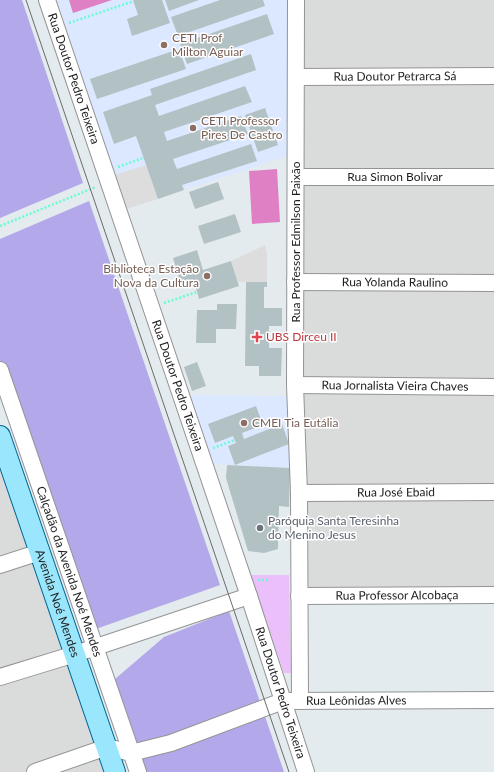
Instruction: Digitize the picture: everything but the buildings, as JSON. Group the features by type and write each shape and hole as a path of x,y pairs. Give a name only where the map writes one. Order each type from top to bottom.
{"main road":[{"name":"Avenida Noé Mendes","path":"2,448 40,552 115,772"}],"street":[{"name":"Rua Doutor Pedro Teixeira","path":"47,0 150,308 249,596 306,772"},
{"name":"Rua Professor Edmilson Paixão","path":"296,0 295,385 299,493 300,701"},
{"name":"Rua Doutor Petrarca Sá","path":"297,77 494,76"},
{"name":"Rua Simon Bolivar","path":"296,177 494,177"},
{"name":"Rua Yolanda Raulino","path":"296,282 494,283"},
{"name":"Calçadão da Avenida Noé Mendes","path":"0,370 138,772"},
{"name":"Rua Jornalista Vieira Chaves","path":"295,385 494,387"},
{"name":"Rua José Ebaid","path":"299,493 494,492"},
{"path":"0,565 40,552"},
{"name":"Rua Professor Alcobaça","path":"299,596 494,595"},
{"path":"0,677 95,648 249,596"},
{"name":"Rua Leônidas Alves","path":"107,747 131,753 171,743 283,701 494,700"},
{"path":"36,772 107,747"}],"path":[{"path":"64,24 134,1"},
{"path":"0,226 143,158"},
{"path":"150,308 197,292"},
{"path":"200,453 235,440"}],"shaded area":[{"path":"0,0 22,0 83,183 0,218"},
{"path":"56,0 287,0 288,156 126,209"},
{"path":"69,0 112,0 73,13"},
{"path":"296,0 494,0 494,595 299,596"},
{"path":"146,165 158,199 126,209 114,175"},
{"path":"277,169 280,222 252,224 249,171"},
{"path":"89,201 220,585 93,630 0,362 0,239"},
{"path":"265,245 267,254 267,282 238,282 231,261"},
{"name":"CMEI Tia Eutália","path":"190,396 288,396 290,468 213,464"},
{"path":"0,436 115,772 0,772"},
{"path":"250,575 289,575 291,673 284,673"},
{"path":"229,611 284,772 147,772 115,679 164,637"}],"tram line":[{"path":"26,0 289,772"}],"place":[{"name":"CETI Prof Milton Aguiar","path":"164,45"},
{"name":"CETI Professor Pires De Castro","path":"193,128"},
{"name":"Biblioteca Estação Nova da Cultura","path":"207,276"},
{"name":"UBS Dirceu II","path":"257,337"},
{"name":"CMEI Tia Eutália","path":"244,423"},
{"name":"Paróquia Santa Teresinha do Menino Jesus","path":"260,528"}]}
